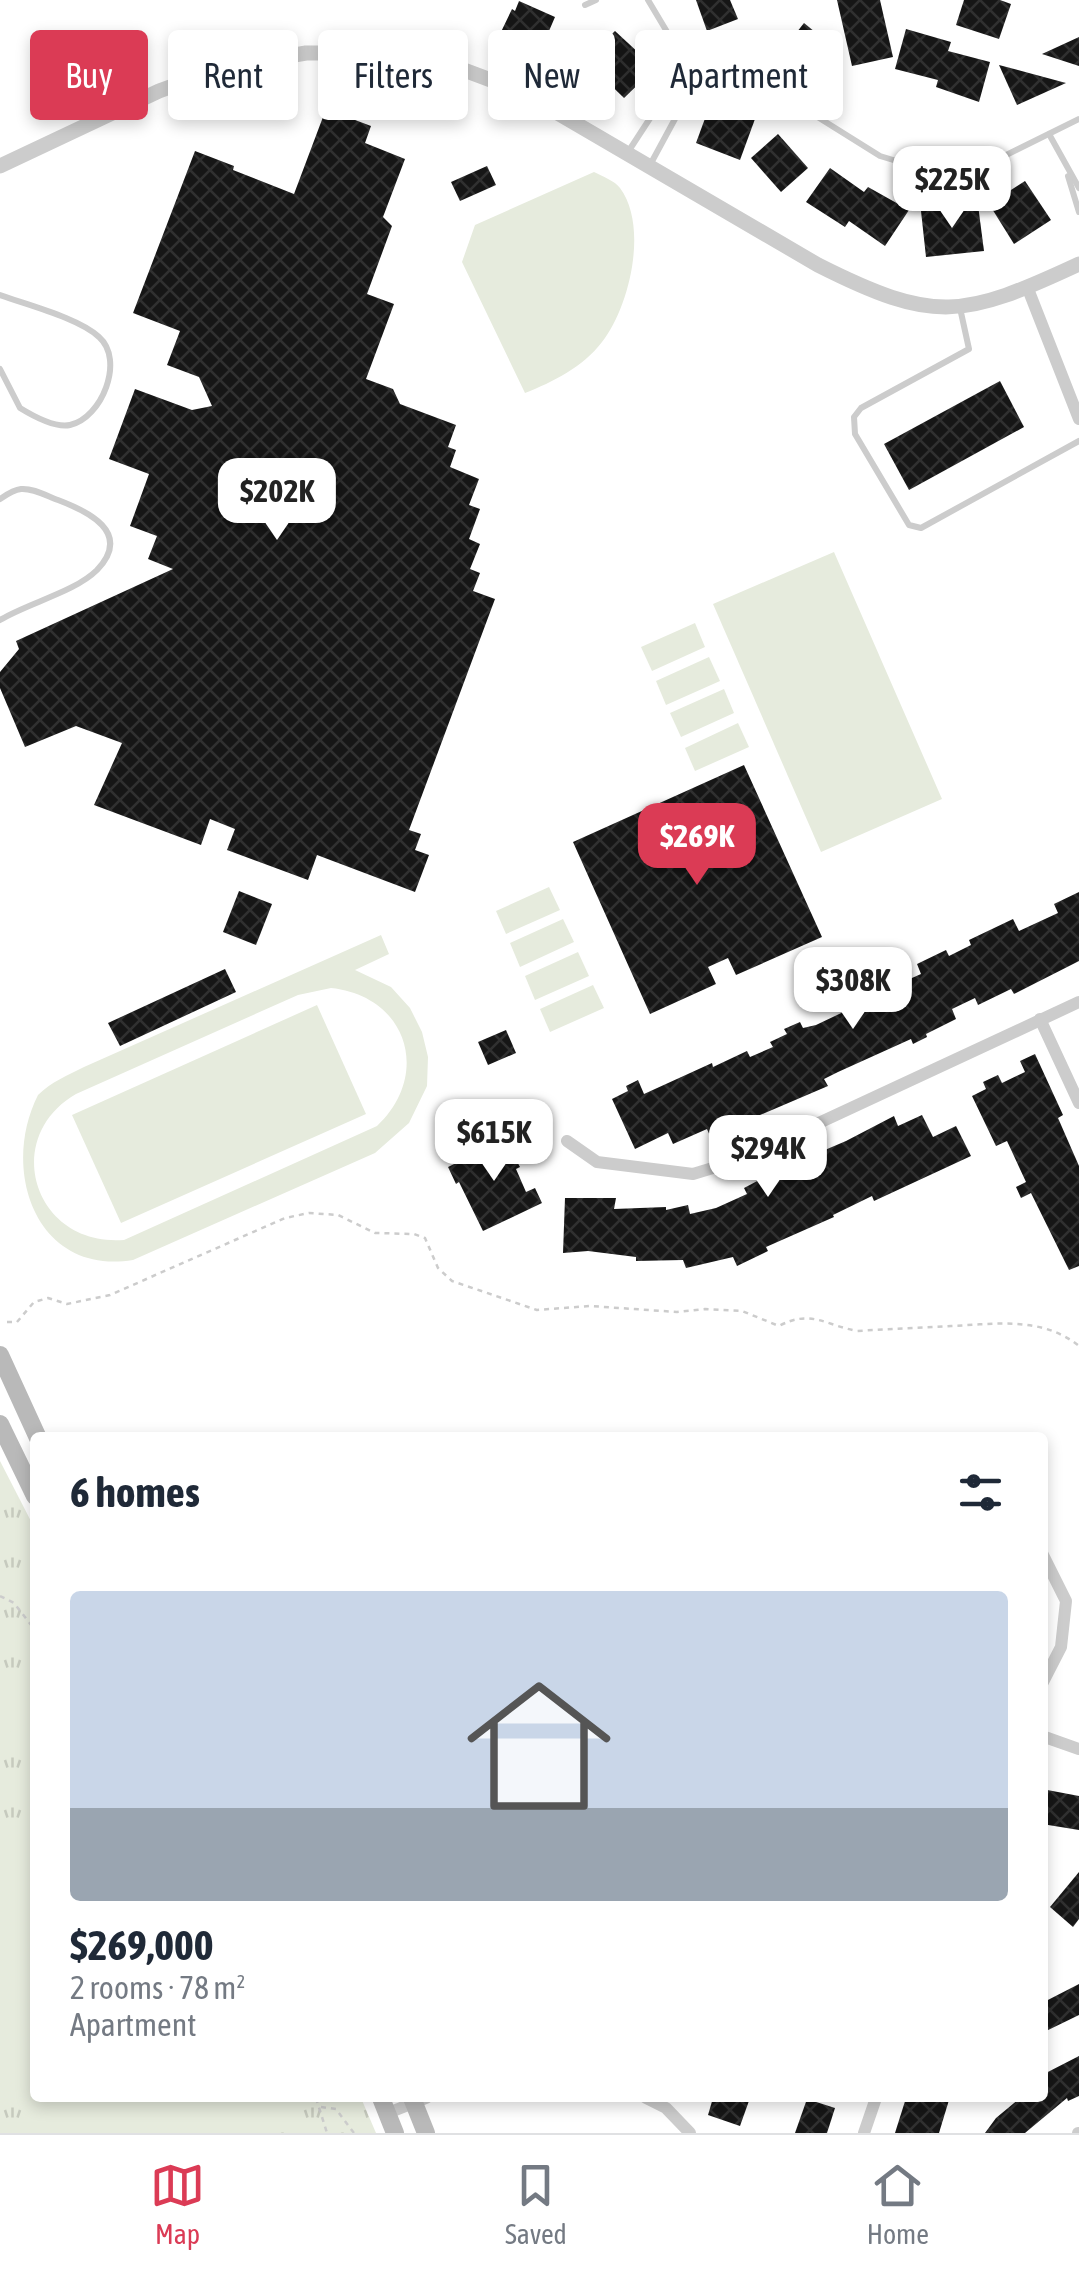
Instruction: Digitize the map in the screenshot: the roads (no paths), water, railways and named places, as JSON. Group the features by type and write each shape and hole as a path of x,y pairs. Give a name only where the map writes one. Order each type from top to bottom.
{"main road":[{"path":"0,1356 35,1432"},
{"path":"0,1424 30,1486"},
{"path":"418,2102 426,2133"},
{"path":"384,2105 395,2133"}],"street":[{"path":"0,166 159,91 210,72 274,56 337,51 402,55 473,72 534,98 818,265 868,290 934,308 960,308 1028,289 1078,262"},
{"path":"1028,289 1079,419"},
{"path":"567,1140 597,1162 692,1174 739,1160 1079,1002"},
{"path":"1040,1019 1079,1103"},
{"path":"1048,1565 1066,1601 1061,1647 1048,1672"},
{"path":"1048,1738 1079,1749"},
{"path":"864,2133 875,2102"},
{"path":"668,2103 690,2133"}],"lane":[{"path":"584,5 596,0"},
{"path":"648,0 666,30"},
{"path":"822,120 880,156 946,176 978,169 1079,119"},
{"path":"628,154 649,120"},
{"path":"649,166 674,120"},
{"path":"1049,134 1079,188"},
{"path":"1064,165 1079,212"},
{"path":"0,294 96,334 108,350 110,370 96,408 83,419 63,425 20,408 0,369"},
{"path":"960,308 970,350 861,408 854,418 854,434 909,526 921,528 1079,441"},
{"path":"0,500 8,493 26,489 86,511 104,526 108,549 102,564 84,579 0,620"}]}
